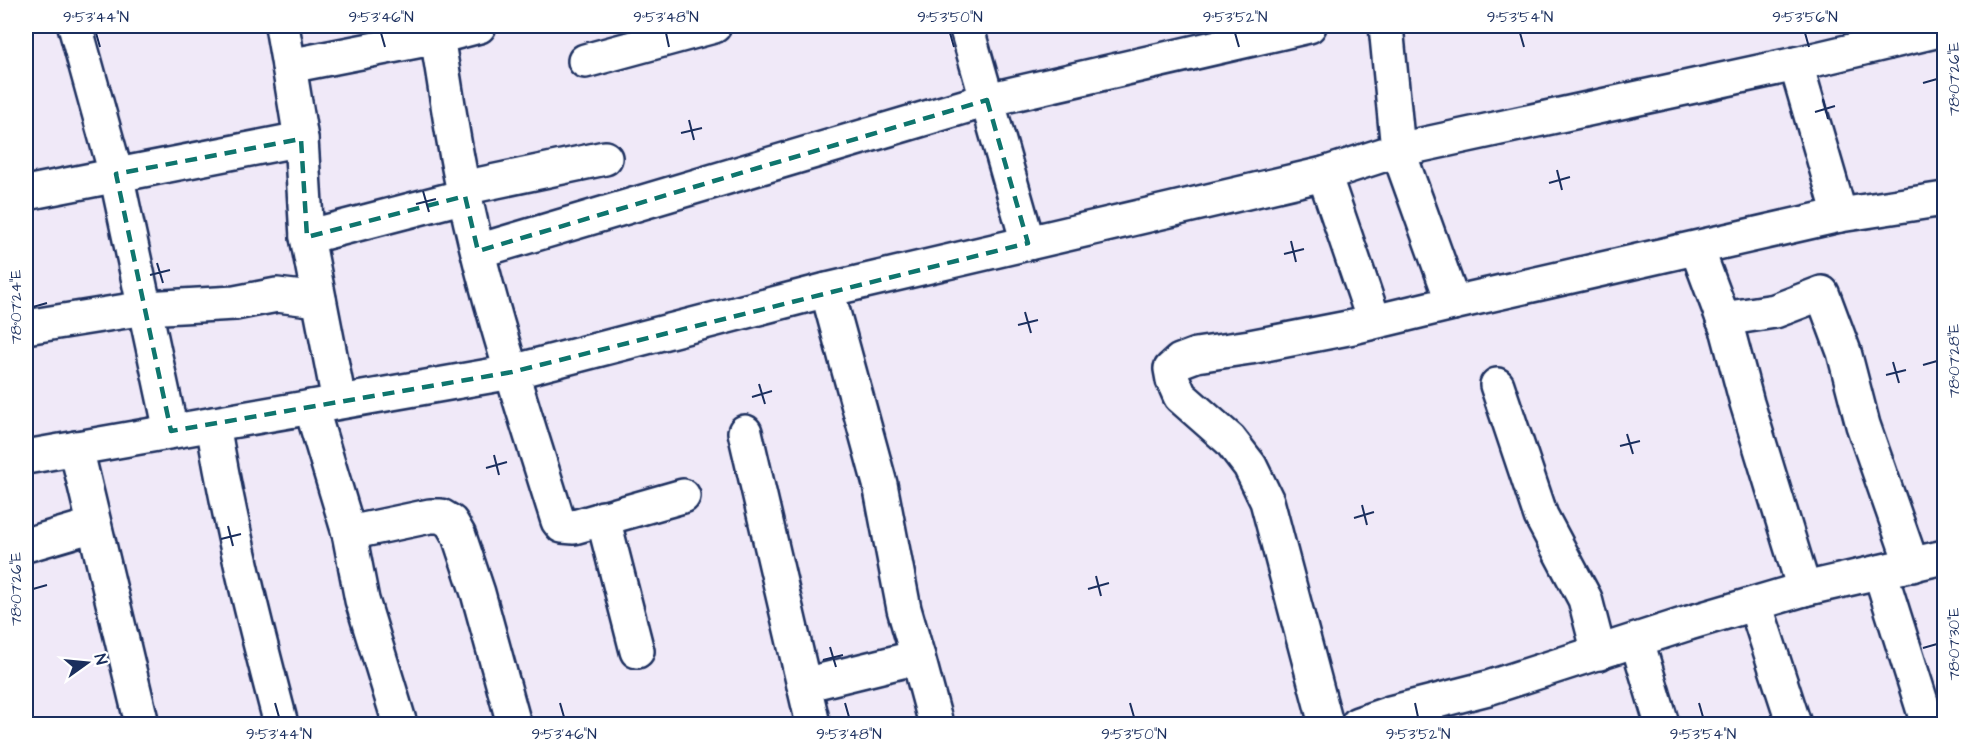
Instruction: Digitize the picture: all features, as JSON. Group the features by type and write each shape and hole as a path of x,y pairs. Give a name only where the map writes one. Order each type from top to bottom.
{"street":[{"path":"75,26 116,174 171,431"},
{"path":"282,26 301,139 307,237 319,300 325,404 362,600 400,724"},
{"path":"289,66 436,31 479,26"},
{"path":"585,61 714,26"},
{"path":"966,26 1028,243"},
{"path":"478,251 987,100 1309,26"},
{"path":"1386,26 1398,150 1453,303"},
{"path":"26,457 512,372 827,290 1324,174 1398,150 1944,30"},
{"path":"436,31 464,192 478,251 558,521 562,526 568,527 683,496"},
{"path":"1796,64 1840,215"},
{"path":"26,193 301,139"},
{"path":"307,237 464,192 605,158"},
{"path":"1324,174 1374,321"},
{"path":"1326,724 1267,501 1250,466 1230,441 1180,396 1173,380 1172,369 1180,361 1196,355 1250,347 1374,321 1840,215 1944,199"},
{"path":"1697,249 1723,319 1804,590"},
{"path":"827,290 880,484 903,609 936,724"},
{"path":"1723,319 1775,311 1822,292 1844,352 1863,425 1912,565"},
{"path":"26,327 145,308 235,303 277,294 319,300"},
{"path":"1497,385 1542,516 1585,599 1599,653"},
{"path":"213,424 247,593 281,724"},
{"path":"745,432 813,724"},
{"path":"76,448 142,724"},
{"path":"349,533 430,516 441,516 451,522 459,536 478,593 514,724"},
{"path":"603,518 637,651"},
{"path":"26,544 94,525"},
{"path":"1358,724 1392,719 1636,640 1804,590 1944,557"},
{"path":"1880,572 1928,724"},
{"path":"1755,604 1794,724"},
{"path":"1636,640 1662,724"},
{"path":"804,685 918,657"}],"highlighted area":[{"path":"987,100 1028,243 512,372 171,431 116,174 301,139 307,237 465,196 478,251"}]}
